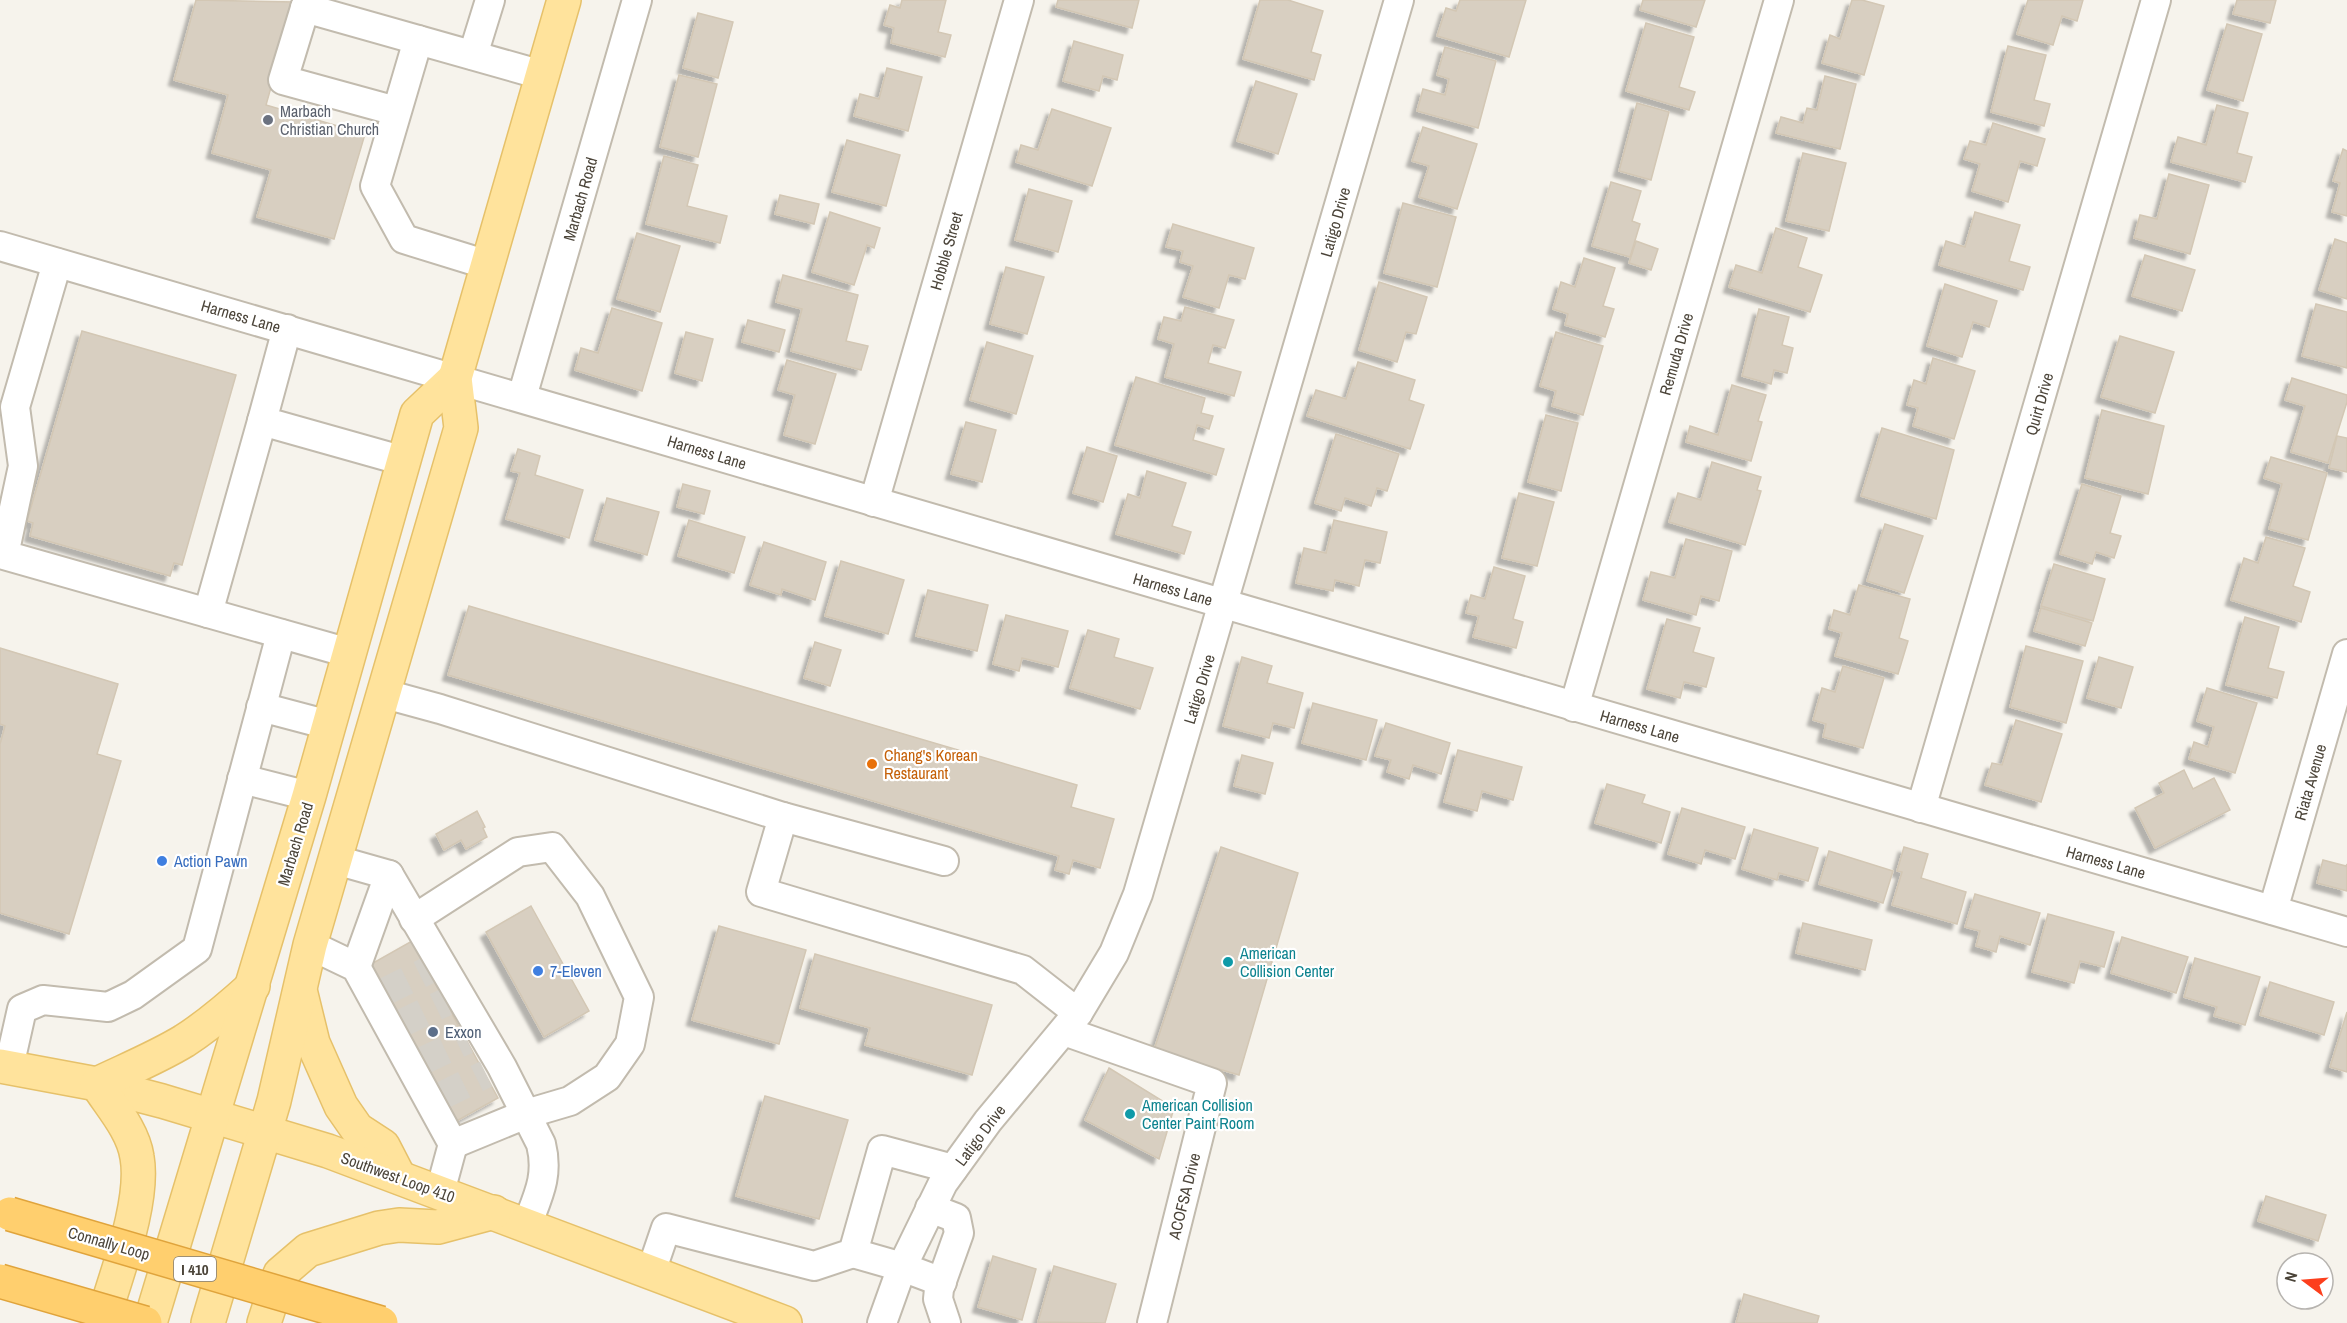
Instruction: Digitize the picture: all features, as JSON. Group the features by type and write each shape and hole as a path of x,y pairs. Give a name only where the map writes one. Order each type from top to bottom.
{"highway":[{"name":"Connally Loop","path":"10,1214 381,1323"},
{"path":"0,1281 145,1323"}],"main road":[{"path":"208,1323 265,1132 310,945 462,428 455,378 564,0"},
{"name":"Marbach Road","path":"150,1323 309,796 417,414 455,378"},
{"path":"102,1323 138,1197 137,1155 126,1129 97,1084 183,1041 219,1015 252,986"},
{"path":"299,987 310,1035 341,1106 357,1129 383,1146 399,1177"},
{"name":"Southwest Loop 410","path":"5,1066 97,1084 328,1151 785,1323"},
{"path":"264,1323 280,1274 308,1250 379,1228 399,1225 438,1227 494,1212"}],"street":[{"path":"473,55 490,0"},
{"name":"Marbach Road","path":"522,398 637,0"},
{"name":"Hobble Street","path":"874,502 1019,0"},
{"name":"Latigo Drive","path":"882,1323 902,1267 930,1208 953,1169 988,1120 1071,1022 1114,953 1138,894 1399,0"},
{"name":"Remuda Drive","path":"1574,707 1779,0"},
{"name":"Quirt Drive","path":"1921,808 2156,0"},
{"path":"396,111 283,80 307,4 418,40 542,75"},
{"path":"418,40 375,186 404,239 488,265"},
{"name":"Harness Lane","path":"0,246 2347,932"},
{"path":"57,262 15,407 23,466 4,555 349,653"},
{"path":"208,613 287,329"},
{"path":"262,421 404,461"},
{"path":"5,1066 22,1009 43,1000 108,1006 133,995 197,949 280,634"},
{"name":"Riata Avenue","path":"2272,910 2347,654"},
{"path":"385,694 783,816 944,861"},
{"path":"261,707 329,725"},
{"path":"242,779 309,796"},
{"path":"783,816 761,892 1023,970 1071,1022"},
{"path":"414,919 518,852 552,847 590,896 639,997 630,1044 607,1077 570,1101 526,1114 453,1144"},
{"path":"336,860 389,875 414,919 435,967 494,1071 526,1114 541,1144 545,1168 541,1189 527,1225"},
{"path":"356,967 389,875"},
{"path":"310,945 356,967 377,995 435,1100 453,1144 440,1192"},
{"name":"ACOFSA Drive","path":"1071,1022 1212,1083 1152,1323"},
{"path":"853,1253 882,1150 953,1169"},
{"path":"930,1208 956,1218 959,1233 938,1299 946,1323"},
{"path":"651,1272 666,1228 814,1266 853,1253 902,1267 942,1282"}],"building":[{"name":"Marbach Christian Church","path":"196,0 295,2 266,105 365,134 334,239 257,217 271,170 212,153 228,95 174,80"},
{"path":"902,0 946,0 938,32 951,35 945,57 891,43 894,28 884,25 890,5 900,8"},
{"path":"1058,0 1139,0 1132,28 1056,7"},
{"path":"1260,0 1288,0 1323,11 1311,52 1321,55 1314,80 1243,59"},
{"path":"1460,0 1526,0 1509,57 1437,36 1446,8 1456,11"},
{"path":"1643,0 1705,0 1696,27 1640,10"},
{"path":"1852,0 1862,0 1884,6 1864,75 1822,63 1830,35 1840,39"},
{"path":"2028,0 2083,0 2077,21 2062,16 2053,45 2017,34"},
{"path":"2237,0 2276,0 2270,23 2233,14"},
{"path":"698,13 733,22 718,78 683,68"},
{"path":"1646,23 1694,37 1679,87 1695,92 1689,110 1626,91"},
{"path":"2227,24 2262,34 2243,101 2207,90"},
{"path":"1074,41 1123,55 1117,80 1103,76 1099,91 1063,81"},
{"path":"2008,46 2046,55 2034,100 2050,104 2044,126 1991,112"},
{"path":"1445,47 1496,61 1478,128 1417,111 1423,89 1445,95 1449,79 1437,75"},
{"path":"887,68 922,77 908,131 854,116 860,94 879,99"},
{"path":"679,75 717,84 698,157 660,147"},
{"path":"1825,76 1856,84 1840,149 1776,133 1781,117 1803,123 1807,108 1817,110"},
{"path":"1256,81 1297,94 1278,154 1237,141"},
{"path":"1637,103 1669,112 1651,180 1619,171"},
{"path":"2217,105 2248,113 2237,153 2252,157 2245,182 2171,162 2178,137 2206,145"},
{"path":"1052,109 1111,128 1092,186 1016,162 1021,145 1038,150"},
{"path":"1993,123 2045,139 2037,166 2020,161 2008,202 1972,191 1980,164 1964,159 1970,141 1986,145"},
{"path":"1423,127 1477,144 1457,209 1419,197 1429,166 1412,161"},
{"path":"847,140 900,155 886,206 832,192"},
{"path":"2343,149 2347,151 2347,216 2332,212 2340,183 2333,181"},
{"path":"1803,153 1846,163 1829,231 1786,221"},
{"path":"664,156 698,165 687,206 727,216 720,243 646,224"},
{"path":"2169,174 2209,185 2190,254 2134,238 2140,215 2157,219"},
{"path":"1611,182 1641,191 1632,221 1640,224 1630,257 1592,246"},
{"path":"1029,189 1072,201 1058,252 1015,240"},
{"path":"780,195 819,204 814,224 775,214"},
{"path":"1403,203 1456,217 1437,287 1384,273"},
{"path":"830,212 880,228 874,248 867,245 854,285 812,272"},
{"path":"1975,212 2020,225 2009,261 2030,267 2023,290 1939,265 1946,241 1965,247"},
{"path":"1173,224 1254,248 1245,279 1229,275 1219,308 1183,297 1193,266 1180,262 1183,251 1166,247"},
{"path":"1776,228 1807,238 1798,267 1822,275 1810,312 1729,287 1736,265 1762,273"},
{"path":"637,233 680,246 660,312 617,299"},
{"path":"2335,239 2347,243 2347,299 2319,290"},
{"path":"1636,241 1658,249 1651,270 1629,263"},
{"path":"2145,255 2195,270 2182,311 2132,296"},
{"path":"1584,258 1615,268 1603,306 1614,309 1605,337 1565,325 1568,314 1553,309 1561,282 1575,287"},
{"path":"1006,267 1044,277 1027,334 990,324"},
{"path":"783,275 858,295 846,341 868,346 861,370 791,351 802,309 776,302"},
{"path":"1379,282 1427,297 1416,334 1406,332 1397,362 1359,350"},
{"path":"1945,284 1997,301 1989,327 1973,322 1962,357 1927,346"},
{"path":"2316,304 2347,312 2347,368 2302,356"},
{"path":"1185,307 1234,320 1225,348 1213,345 1208,363 1241,372 1234,396 1165,377 1174,344 1158,339 1164,317 1181,321"},
{"path":"612,308 662,323 642,391 575,370 581,348 598,353"},
{"path":"1759,309 1789,317 1782,345 1793,348 1787,373 1774,370 1771,384 1742,376"},
{"path":"748,320 785,330 779,352 742,342"},
{"path":"82,331 236,375 182,565 174,563 170,576 30,536 33,523 27,521"},
{"path":"686,332 713,339 702,381 675,373"},
{"path":"1556,332 1603,346 1583,415 1552,406 1556,391 1540,386"},
{"path":"2120,336 2174,352 2155,413 2101,397"},
{"path":"987,342 1033,356 1016,414 970,400"},
{"path":"1933,358 1975,371 1954,439 1913,426 1918,408 1907,405 1914,380 1926,384"},
{"path":"787,360 836,374 815,444 784,435 795,395 778,390"},
{"path":"1358,362 1415,380 1409,400 1424,405 1410,449 1307,416 1316,390 1346,399"},
{"path":"1136,377 1205,398 1201,413 1213,416 1209,429 1197,425 1193,440 1224,449 1216,475 1115,445"},
{"path":"2292,378 2347,395 2347,402 2328,463 2291,452 2305,406 2285,400"},
{"path":"1732,385 1766,395 1758,421 1762,422 1751,461 1686,442 1690,426 1718,435"},
{"path":"2102,410 2164,426 2148,494 2085,478"},
{"path":"1546,415 1578,423 1561,491 1528,482"},
{"path":"966,422 996,430 982,482 951,474"},
{"path":"1882,428 1954,450 1936,519 1861,496"},
{"path":"1336,434 1399,454 1387,491 1377,488 1371,506 1345,498 1341,511 1315,503"},
{"path":"2337,436 2347,438 2347,472 2329,468"},
{"path":"1087,447 1117,456 1103,502 1073,493"},
{"path":"518,449 540,456 535,475 583,490 569,538 506,519 520,473 511,471"},
{"path":"2271,457 2327,473 2308,540 2269,529 2282,484 2264,478"},
{"path":"1712,462 1761,477 1757,490 1761,491 1745,545 1669,522 1678,493 1701,500"},
{"path":"1147,471 1186,483 1172,526 1191,532 1184,554 1116,534 1128,494 1140,498"},
{"path":"683,484 710,491 704,514 677,507"},
{"path":"2082,484 2121,496 2110,533 2121,536 2114,558 2096,552 2092,564 2060,554"},
{"path":"1519,493 1554,502 1537,566 1502,558"},
{"path":"607,498 659,512 647,555 595,540"},
{"path":"689,520 745,537 734,573 678,556"},
{"path":"1334,520 1387,532 1380,563 1365,560 1359,586 1335,580 1333,591 1296,583 1304,548 1326,553"},
{"path":"1885,524 1923,536 1904,593 1867,581"},
{"path":"2266,537 2305,548 2293,586 2310,592 2301,622 2231,600 2244,558 2258,563"},
{"path":"1686,539 1732,551 1719,601 1701,596 1696,615 1643,600 1651,572 1675,578"},
{"path":"764,542 826,562 815,600 782,589 781,595 750,585"},
{"path":"841,561 904,580 888,634 825,616"},
{"path":"2054,564 2105,579 2093,621 2041,606"},
{"path":"1494,567 1525,576 1513,619 1523,622 1516,648 1473,637 1479,616 1466,613 1471,595 1485,599"},
{"path":"1859,585 1910,599 1899,638 1908,641 1898,674 1835,656 1842,633 1829,629 1834,610 1850,615"},
{"path":"928,590 988,605 977,651 916,636"},
{"path":"469,606 1077,785 1071,807 1114,819 1100,868 1073,860 1069,874 1055,870 1059,856 448,675"},
{"path":"2041,608 2092,623 2085,646 2034,631"},
{"path":"1006,615 1068,631 1058,667 1022,658 1019,671 993,664"},
{"path":"2245,617 2279,627 2268,668 2284,672 2277,698 2226,685"},
{"path":"1667,619 1700,628 1693,652 1714,658 1706,687 1684,682 1680,698 1647,689"},
{"path":"1088,630 1119,639 1114,657 1153,668 1140,709 1070,688"},
{"path":"815,642 841,650 830,686 804,678"},
{"path":"2026,646 2083,661 2066,723 2010,707"},
{"path":"0,648 118,684 97,754 121,761 69,934 0,913 0,744 5,726 0,724"},
{"path":"1242,657 1272,666 1267,683 1303,693 1294,728 1273,723 1269,738 1223,726"},
{"path":"2099,657 2133,667 2121,708 2087,698"},
{"path":"1843,666 1884,678 1863,748 1823,737 1826,724 1813,720 1822,688 1835,692"},
{"path":"2207,688 2257,703 2235,773 2189,759 2194,742 2208,747 2214,727 2197,721"},
{"path":"1313,703 1377,720 1366,760 1302,743"},
{"path":"2016,720 2062,734 2041,802 1985,785 1992,763 2002,765"},
{"path":"1386,723 1450,743 1441,774 1413,765 1409,779 1387,772 1391,760 1375,756"},
{"path":"1458,750 1522,767 1513,800 1482,791 1477,811 1444,802"},
{"path":"1242,755 1273,763 1265,794 1234,786"},
{"path":"2184,770 2193,789 2214,778 2230,810 2155,848 2135,808 2164,793 2159,783"},
{"path":"1607,784 1645,795 1642,803 1670,812 1661,843 1595,823"},
{"path":"1682,808 1745,827 1735,859 1705,850 1701,864 1668,854"},
{"path":"477,811 487,837 466,849 461,840 444,850 436,834"},
{"path":"1754,829 1818,848 1808,881 1779,873 1777,880 1742,869"},
{"name":"American Collision Center","path":"1221,847 1298,873 1239,1075 1154,1050"},
{"path":"1904,847 1928,854 1921,878 1966,892 1957,924 1892,905 1902,872 1897,871"},
{"path":"1829,851 1893,871 1883,903 1819,884"},
{"path":"2323,860 2346,866 2347,864 2347,891 2317,883"},
{"path":"1975,894 2040,913 2030,945 2000,936 1996,952 1976,946 1980,931 1965,927"},
{"name":"7-Eleven","path":"531,906 589,1011 544,1037 486,932"},
{"path":"2048,914 2114,932 2104,967 2080,961 2074,983 2032,972"},
{"path":"1803,923 1872,940 1865,970 1796,953"},
{"path":"719,926 806,950 779,1044 692,1020"},
{"path":"2122,937 2188,957 2176,993 2111,973"},
{"name":"Exxon","path":"412,941 498,1098 453,1123 366,967"},
{"path":"815,954 992,1005 972,1075 865,1045 870,1028 800,1008"},
{"path":"2195,958 2260,977 2245,1025 2214,1016 2217,1007 2184,997"},
{"path":"2270,982 2334,1002 2324,1035 2260,1015"},
{"path":"2347,1012 2347,1072 2330,1067"},
{"name":"American Collision Center Paint Room","path":"1109,1068 1174,1108 1159,1159 1085,1120"},
{"path":"765,1096 848,1120 819,1219 736,1196"},
{"path":"2266,1196 2326,1215 2318,1241 2258,1221"},
{"path":"993,1256 1036,1269 1022,1320 978,1307"},
{"path":"1054,1266 1116,1284 1105,1323 1038,1322"},
{"path":"1744,1294 1819,1316 1817,1323 1736,1323"}],"tunnel":[{"path":"382,993 429,970"},
{"path":"398,1025 446,1002"},
{"path":"420,1062 467,1040"},
{"path":"439,1097 486,1074"}],"place":[{"name":"Marbach Christian Church","path":"268,120"},
{"name":"Chang's Korean Restaurant","path":"872,764"},
{"name":"Action Pawn","path":"162,861"},
{"name":"American Collision Center","path":"1228,962"},
{"name":"7-Eleven","path":"538,971"},
{"name":"Exxon","path":"433,1032"},
{"name":"American Collision Center Paint Room","path":"1130,1114"}]}
